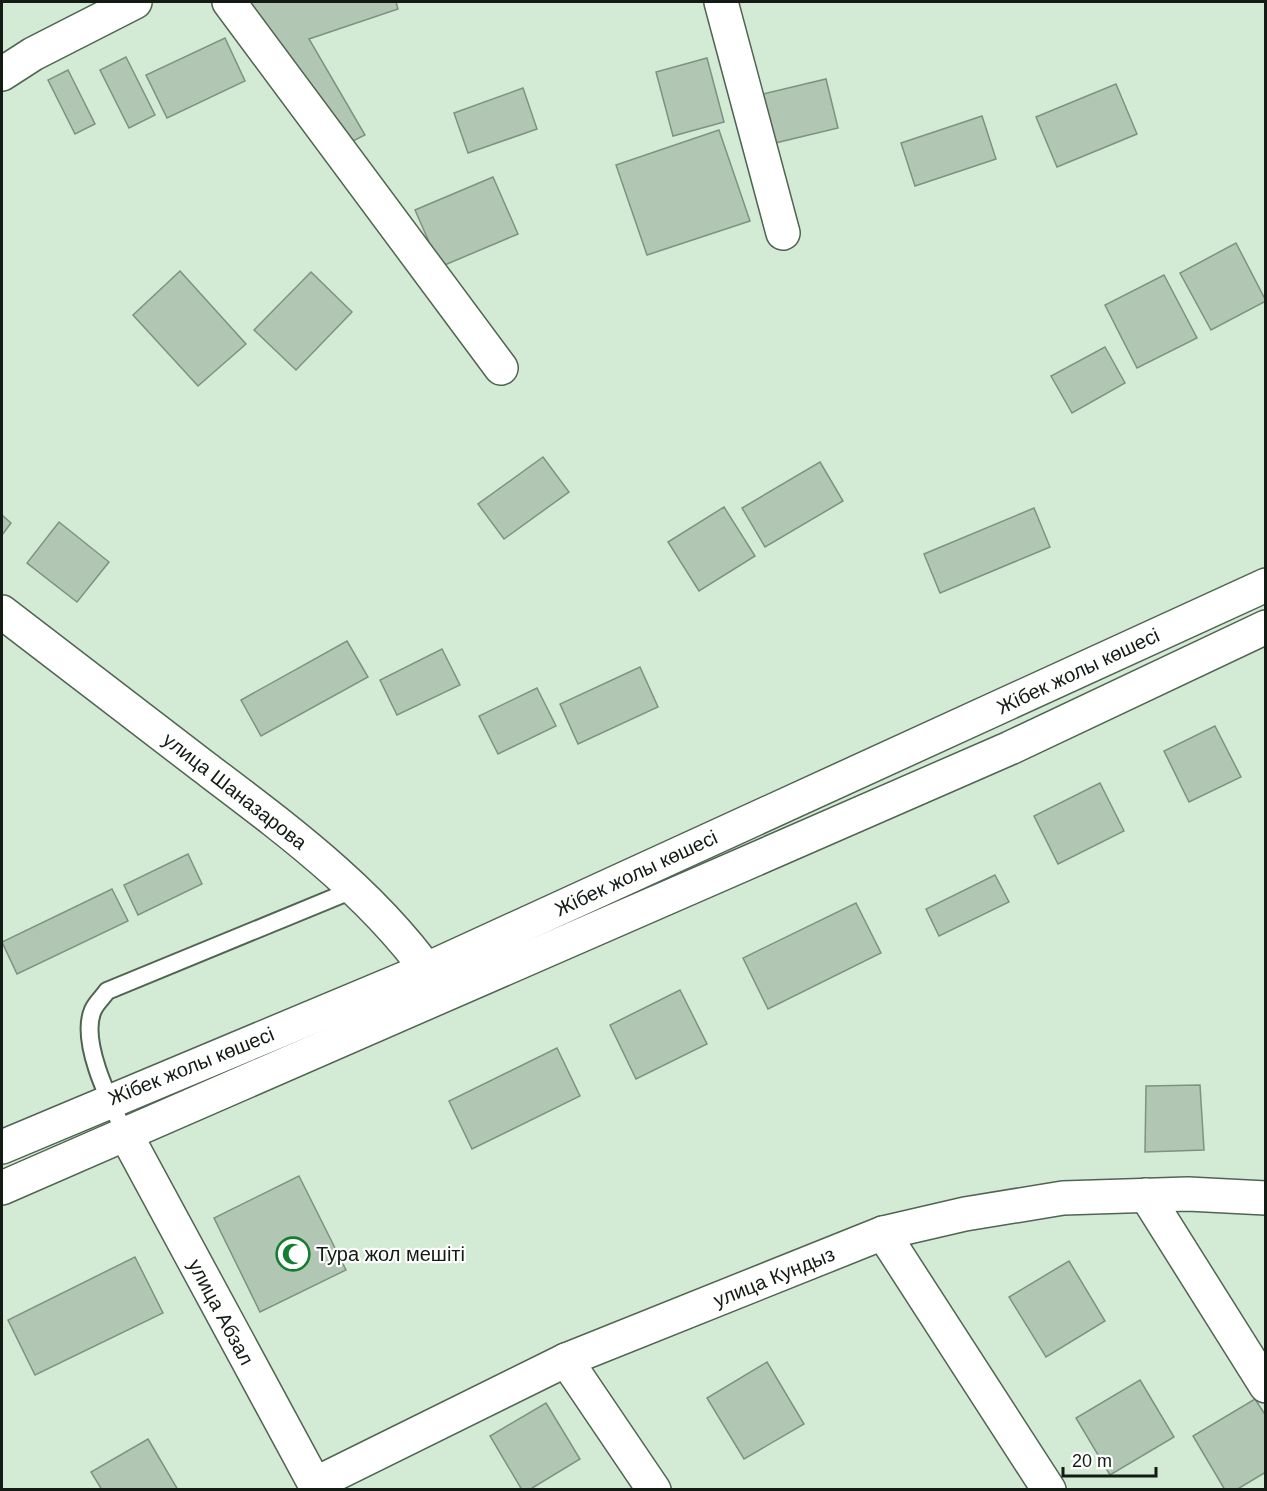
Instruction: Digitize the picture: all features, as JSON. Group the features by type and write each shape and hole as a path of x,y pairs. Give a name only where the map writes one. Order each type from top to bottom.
{"street":[{"path":"2,74 33,54 135,2"},
{"path":"229,2 501,368"},
{"path":"721,2 783,233"},
{"name":"Жібек жолы көшесі","path":"2,1188 125,1133 1266,585"},
{"name":"улица Шаназарова","path":"2,612 291,832 355,889 436,982"},
{"name":"Жібек жолы көшесі","path":"2,1147 109,1100 436,982 1011,748 1266,627"},
{"name":"улица Абзал","path":"125,1133 316,1487"},
{"name":"улица Кундыз","path":"316,1487 566,1360 883,1233 965,1214 1063,1198 1188,1194 1266,1198"},
{"path":"1146,1195 1266,1386"},
{"path":"883,1233 1049,1490"},
{"path":"566,1360 654,1490"}],"lane":[{"path":"125,1133 109,1100 93,1051 89,1030 93,1010 107,991 355,889"}],"building":[{"path":"249,2 396,2 398,9 309,39 365,135 339,148"},
{"path":"225,38 245,81 167,118 146,75"},
{"path":"126,57 155,115 129,128 100,70"},
{"path":"707,58 724,122 673,136 656,72"},
{"path":"68,70 95,124 75,134 48,80"},
{"path":"826,79 838,128 771,144 759,95"},
{"path":"1116,84 1137,134 1057,167 1036,117"},
{"path":"523,88 537,129 468,153 454,113"},
{"path":"982,116 996,159 915,186 901,143"},
{"path":"719,130 750,221 647,255 616,165"},
{"path":"493,177 518,234 440,267 415,210"},
{"path":"1236,243 1266,301 1211,330 1180,273"},
{"path":"180,271 246,344 198,386 133,315"},
{"path":"311,272 352,312 296,370 254,330"},
{"path":"1164,275 1197,338 1137,368 1105,305"},
{"path":"1105,347 1125,383 1072,413 1051,376"},
{"path":"543,457 569,492 504,539 478,504"},
{"path":"820,462 843,501 765,547 742,508"},
{"path":"724,507 755,556 699,591 668,542"},
{"path":"1034,508 1050,547 940,593 924,554"},
{"path":"2,515 11,523 2,535"},
{"path":"59,522 109,562 77,602 27,563"},
{"path":"347,641 368,677 261,736 241,700"},
{"path":"442,649 460,685 397,715 380,680"},
{"path":"640,667 658,707 578,744 560,704"},
{"path":"537,688 556,726 498,754 479,716"},
{"path":"1215,726 1241,777 1189,802 1164,751"},
{"path":"1100,783 1124,831 1058,864 1034,816"},
{"path":"188,854 202,884 138,915 124,885"},
{"path":"995,875 1009,902 939,936 926,909"},
{"path":"112,889 128,921 17,974 2,942"},
{"path":"856,903 881,953 768,1009 743,958"},
{"path":"680,990 707,1044 636,1079 610,1025"},
{"path":"557,1048 580,1096 472,1149 449,1101"},
{"path":"1200,1085 1204,1150 1145,1152 1146,1086"},
{"path":"299,1176 346,1270 260,1312 214,1218"},
{"path":"135,1257 163,1313 35,1375 8,1320"},
{"path":"1069,1261 1105,1321 1046,1357 1009,1297"},
{"path":"767,1362 804,1424 744,1459 707,1398"},
{"path":"1140,1380 1174,1437 1110,1475 1076,1418"},
{"path":"1255,1399 1266,1416 1266,1472 1236,1490 1225,1490 1193,1436"},
{"path":"546,1403 580,1459 529,1490 522,1490 490,1436"},
{"path":"148,1439 178,1490 102,1490 91,1472"}],"place":[{"name":"Тура жол мешіті","path":"293,1254"}]}
